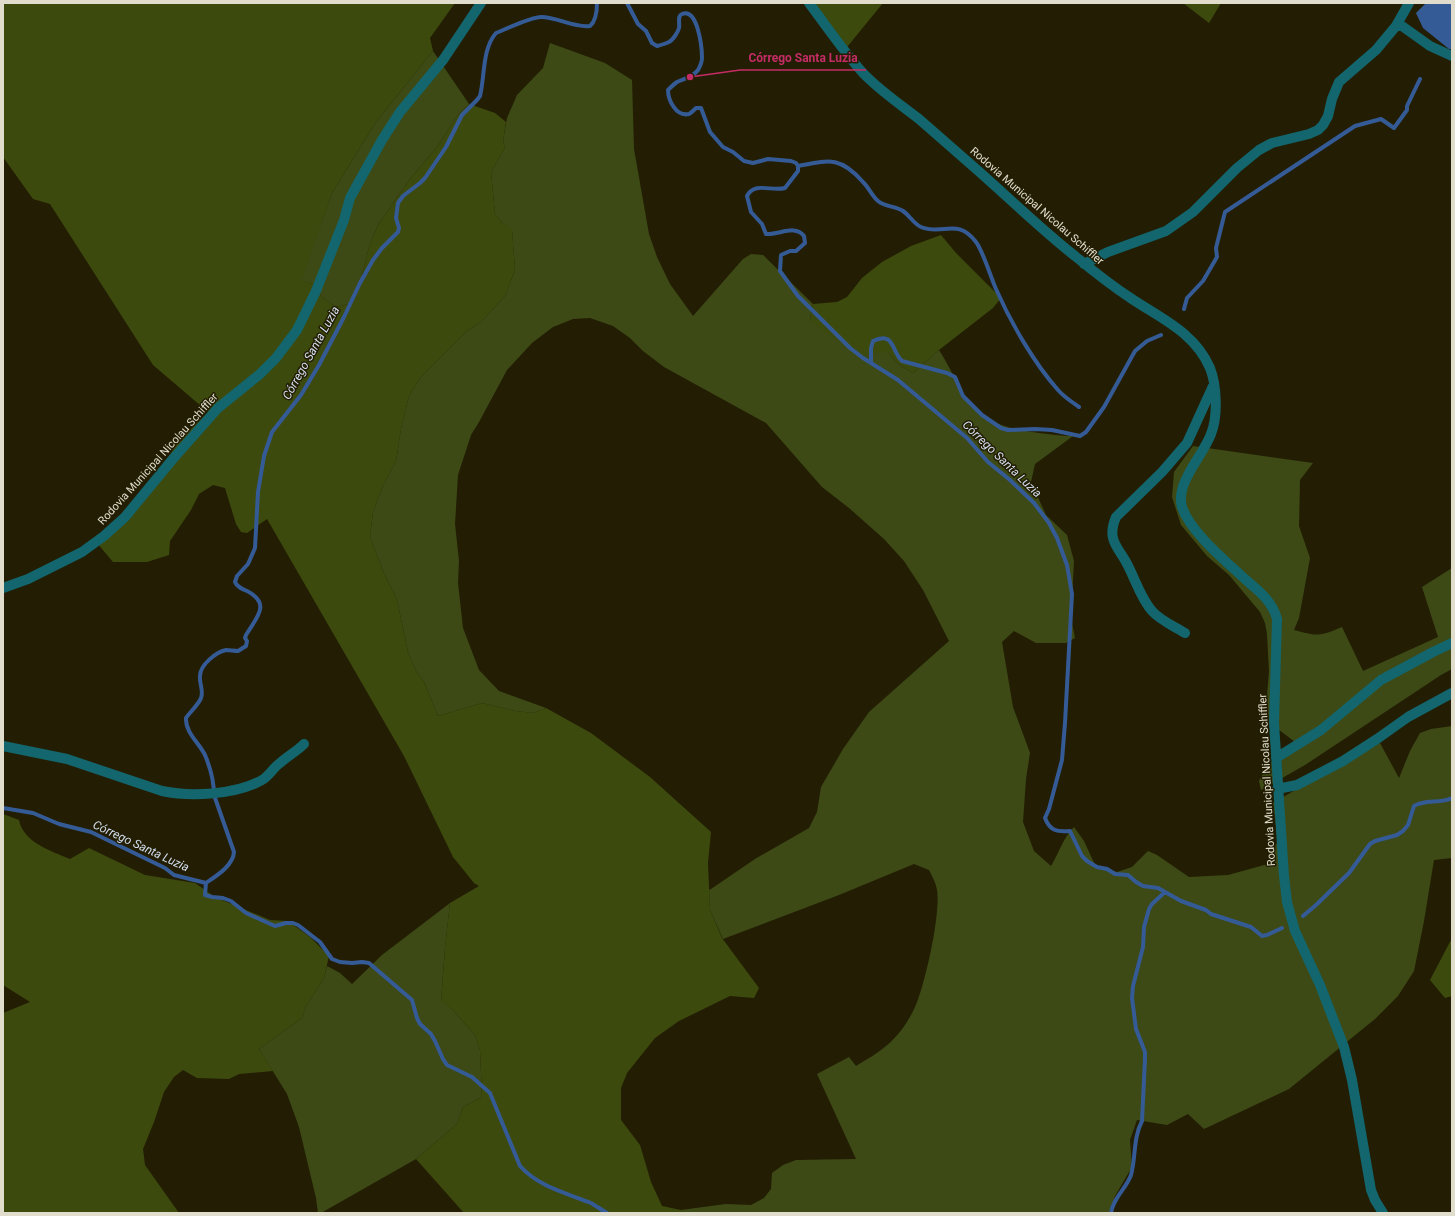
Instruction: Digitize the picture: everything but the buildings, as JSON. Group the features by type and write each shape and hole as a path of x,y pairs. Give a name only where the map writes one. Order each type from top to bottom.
{"street":[{"name":"Rodovia Municipal Nicolau Schiffler","path":"3,588 28,579 82,552 104,536 125,517 167,465 218,408 260,374 276,358 297,330 316,291 344,220 350,198 382,140 400,112 443,60 481,3"},
{"name":"Rodovia Municipal Nicolau Schiffler","path":"809,3 864,74 886,94 919,119 1051,237 1084,264 1132,299 1177,327 1190,338 1202,353 1210,369 1217,405 1216,421 1211,436 1185,482 1181,495 1182,507 1189,522 1199,534 1268,599 1274,609 1277,619 1274,723 1277,789 1287,902 1295,931 1322,991 1344,1047 1352,1080 1371,1190 1383,1213"},
{"path":"1084,264 1108,252 1166,231 1193,212 1232,172 1260,150 1272,143 1309,134 1318,130 1328,116 1332,99 1340,82 1376,50 1396,26 1409,3"},
{"path":"1396,26 1402,26 1430,46 1452,56"},
{"path":"1186,633 1160,618 1152,610 1138,588 1126,561 1117,549 1113,538 1112,527 1116,517 1162,472 1187,443 1213,386"},
{"path":"1276,758 1321,730 1381,680 1433,652 1452,644"},
{"path":"1277,789 1297,785 1343,761 1408,716 1452,692"},
{"path":"3,746 67,759 162,791 184,795 214,793 238,789 261,781 267,777 280,763 296,752 304,744"}],"green space":[{"path":"3,3 455,3 430,38 433,51 376,122 332,193 302,280 313,284 323,298 336,307 353,303 359,288 369,247 378,225 410,179 438,146 457,116 469,104 495,113 506,122 503,141 505,148 491,172 495,214 502,223 512,229 515,270 505,296 481,322 467,331 420,378 409,396 401,429 396,461 382,488 373,512 370,537 383,571 397,600 408,652 416,671 424,682 438,716 482,703 515,711 534,713 546,708 591,733 650,777 711,832 708,863 710,910 722,938 759,988 754,998 730,996 679,1021 655,1038 627,1073 621,1088 621,1120 640,1145 651,1182 662,1206 681,1210 682,1213 464,1213 416,1159 457,1124 463,1107 482,1097 480,1050 475,1035 452,1009 441,1002 450,903 479,886 474,883 453,857 404,756 267,519 247,533 241,532 236,524 225,488 213,485 199,494 191,510 170,541 169,555 147,562 113,562 97,543 157,474 179,441 208,412 153,365 50,204 33,199 3,157"},
{"path":"805,3 883,3 843,52"},
{"path":"1183,3 1221,3 1209,23"},
{"path":"550,43 605,63 632,80 634,149 649,234 657,257 670,284 693,316 743,259 751,254 763,255 813,304 810,320 888,352 898,364 913,373 939,350 967,399 986,418 1002,425 1020,430 1073,436 1035,464 1031,482 1046,515 1067,535 1074,561 1071,618 1075,638 1066,643 1036,643 1014,631 1002,642 1013,707 1030,753 1026,779 1023,822 1034,851 1051,866 1064,841 1074,827 1084,841 1095,865 1117,872 1132,867 1148,851 1157,855 1189,877 1228,875 1268,864 1278,840 1273,803 1345,761 1380,743 1399,778 1410,751 1420,733 1431,729 1452,726 1452,858 1434,860 1414,971 1398,996 1375,1019 1289,1089 1204,1129 1188,1114 1167,1125 1137,1120 1130,1140 1132,1167 1115,1196 1109,1213 682,1213 681,1210 726,1204 751,1205 764,1198 771,1189 772,1173 783,1165 796,1160 856,1159 817,1074 849,1057 856,1066 884,1048 894,1039 906,1024 915,1007 923,983 937,915 938,901 934,880 929,870 914,864 839,895 723,939 710,910 709,890 755,859 809,828 817,812 821,787 843,749 869,712 949,641 923,590 904,561 884,539 849,508 822,487 766,423 664,367 643,351 630,338 613,326 590,318 573,319 553,327 532,343 507,370 471,435 458,475 455,524 459,561 458,583 463,628 479,670 499,691 546,708 534,713 515,711 482,703 438,716 424,682 416,671 408,652 397,600 383,571 370,537 373,512 382,488 396,461 401,429 409,396 420,378 467,331 481,322 505,296 515,270 512,230 502,223 495,214 491,172 505,148 503,141 507,118 517,95 543,68"},
{"path":"433,51 469,104 457,116 438,146 410,179 378,225 369,247 359,288 353,303 336,307 323,298 313,284 301,280 332,193 376,122"},
{"path":"941,235 956,253 1001,298 993,308 939,350 913,373 898,364 888,352 860,356 810,320 813,304 837,302 847,297 862,278 882,262 911,246"},
{"path":"1193,446 1313,463 1300,480 1299,526 1310,558 1299,618 1294,630 1313,634 1323,634 1342,627 1363,671 1438,637 1422,587 1452,568 1452,669 1305,765 1261,790 1259,781 1267,766 1295,742 1270,723 1266,708 1269,671 1267,634 1265,623 1260,612 1229,575 1207,556 1181,525 1172,497 1174,472"},
{"path":"3,814 19,820 26,834 39,845 70,859 89,848 145,875 195,883 215,897 270,920 288,921 310,937 329,956 324,978 306,1006 302,1018 259,1049 273,1071 239,1074 229,1079 197,1078 183,1070 174,1077 164,1092 143,1149 145,1165 179,1213 3,1213 3,1013 30,1002 3,985"},
{"path":"450,903 441,1001 452,1009 475,1035 480,1050 482,1097 463,1107 457,1124 416,1159 321,1213 318,1213 316,1198 299,1127 287,1094 259,1049 302,1018 306,1006 324,978 327,966 340,973 352,984 382,955"},
{"path":"1452,938 1452,996 1445,998 1430,980"}],"water":[{"path":"1426,3 1452,3 1452,49 1449,49 1423,28 1416,13"}],"waterway":[{"name":"Córrego Santa Luzia","path":"206,883 219,874 231,862 234,852 214,795 207,760 190,733 186,723 186,718 201,698 202,693 200,676 206,663 222,651 238,651 246,646 246,635 260,612 259,601 255,596 238,587 235,582 237,576 248,564 255,548 258,492 264,456 272,432 301,395 319,365 373,260 382,248 398,232 399,228 396,218 398,203 403,196 425,178 446,147 462,115 480,96 486,55 491,39 496,33 525,21 541,17 590,26 595,18 597,3"},
{"name":"Córrego Santa Luzia","path":"627,3 638,24 646,31 652,43 657,46 669,42 674,38 678,30 680,15 687,14 692,17 695,22 700,38 702,53 701,64 698,70 691,76 677,82 668,90 671,103 680,113 689,114 696,108 701,108 710,132 723,147 733,152 744,161 753,163 768,159 791,161 796,163 798,166"},
{"path":"1184,309 1187,298 1203,281 1217,257 1216,248 1225,212 1355,126 1381,119 1394,128 1407,110 1407,106 1420,79"},
{"path":"798,166 818,162 834,162 840,164 855,174 878,201 903,211 919,226 936,230 950,228 962,230 969,235 979,246 1002,302 1016,329 1040,368 1058,390 1079,407"},
{"name":"Córrego Santa Luzia","path":"798,166 798,171 785,188 754,189 747,196 751,212 762,224 766,234 791,230 804,236 805,243 796,251 790,251 781,255 780,271 798,296 850,348 898,380 967,438 988,462 1010,480 1034,503 1049,523 1057,538 1067,565 1072,594 1062,760 1049,809 1045,818 1049,826 1058,831 1070,831 1082,856 1097,867 1107,869 1115,874 1128,875 1143,886 1158,888 1181,901 1206,910 1211,914 1251,927 1262,936 1282,928"},
{"path":"871,363 871,348 873,341 885,338 892,344 898,357 902,361 947,373 955,377 963,396 982,415 1001,428 1008,430 1052,430 1080,436 1086,432 1104,407 1135,351 1147,341 1161,335"},
{"path":"1303,916 1349,873 1370,844 1375,841 1397,835 1403,831 1408,825 1414,806 1452,798"},
{"name":"Córrego Santa Luzia","path":"3,808 33,813 59,824 91,832 165,868 174,875 206,883"},
{"path":"206,883 205,895 231,901 246,913 275,926 286,923 298,925 320,942 332,959 340,962 369,963 412,1000 420,1024 431,1034 447,1065 472,1077 490,1093 520,1166 527,1173 544,1184 591,1203 607,1213"},
{"name":"Córrego Santa Luzia","path":"1111,1213 1114,1203 1131,1175 1137,1134 1142,1121 1145,1052 1136,1029 1132,998 1133,986 1143,947 1144,927 1149,909 1152,904 1165,892"}],"place":[{"name":"Córrego Santa Luzia","path":"690,77"}]}
